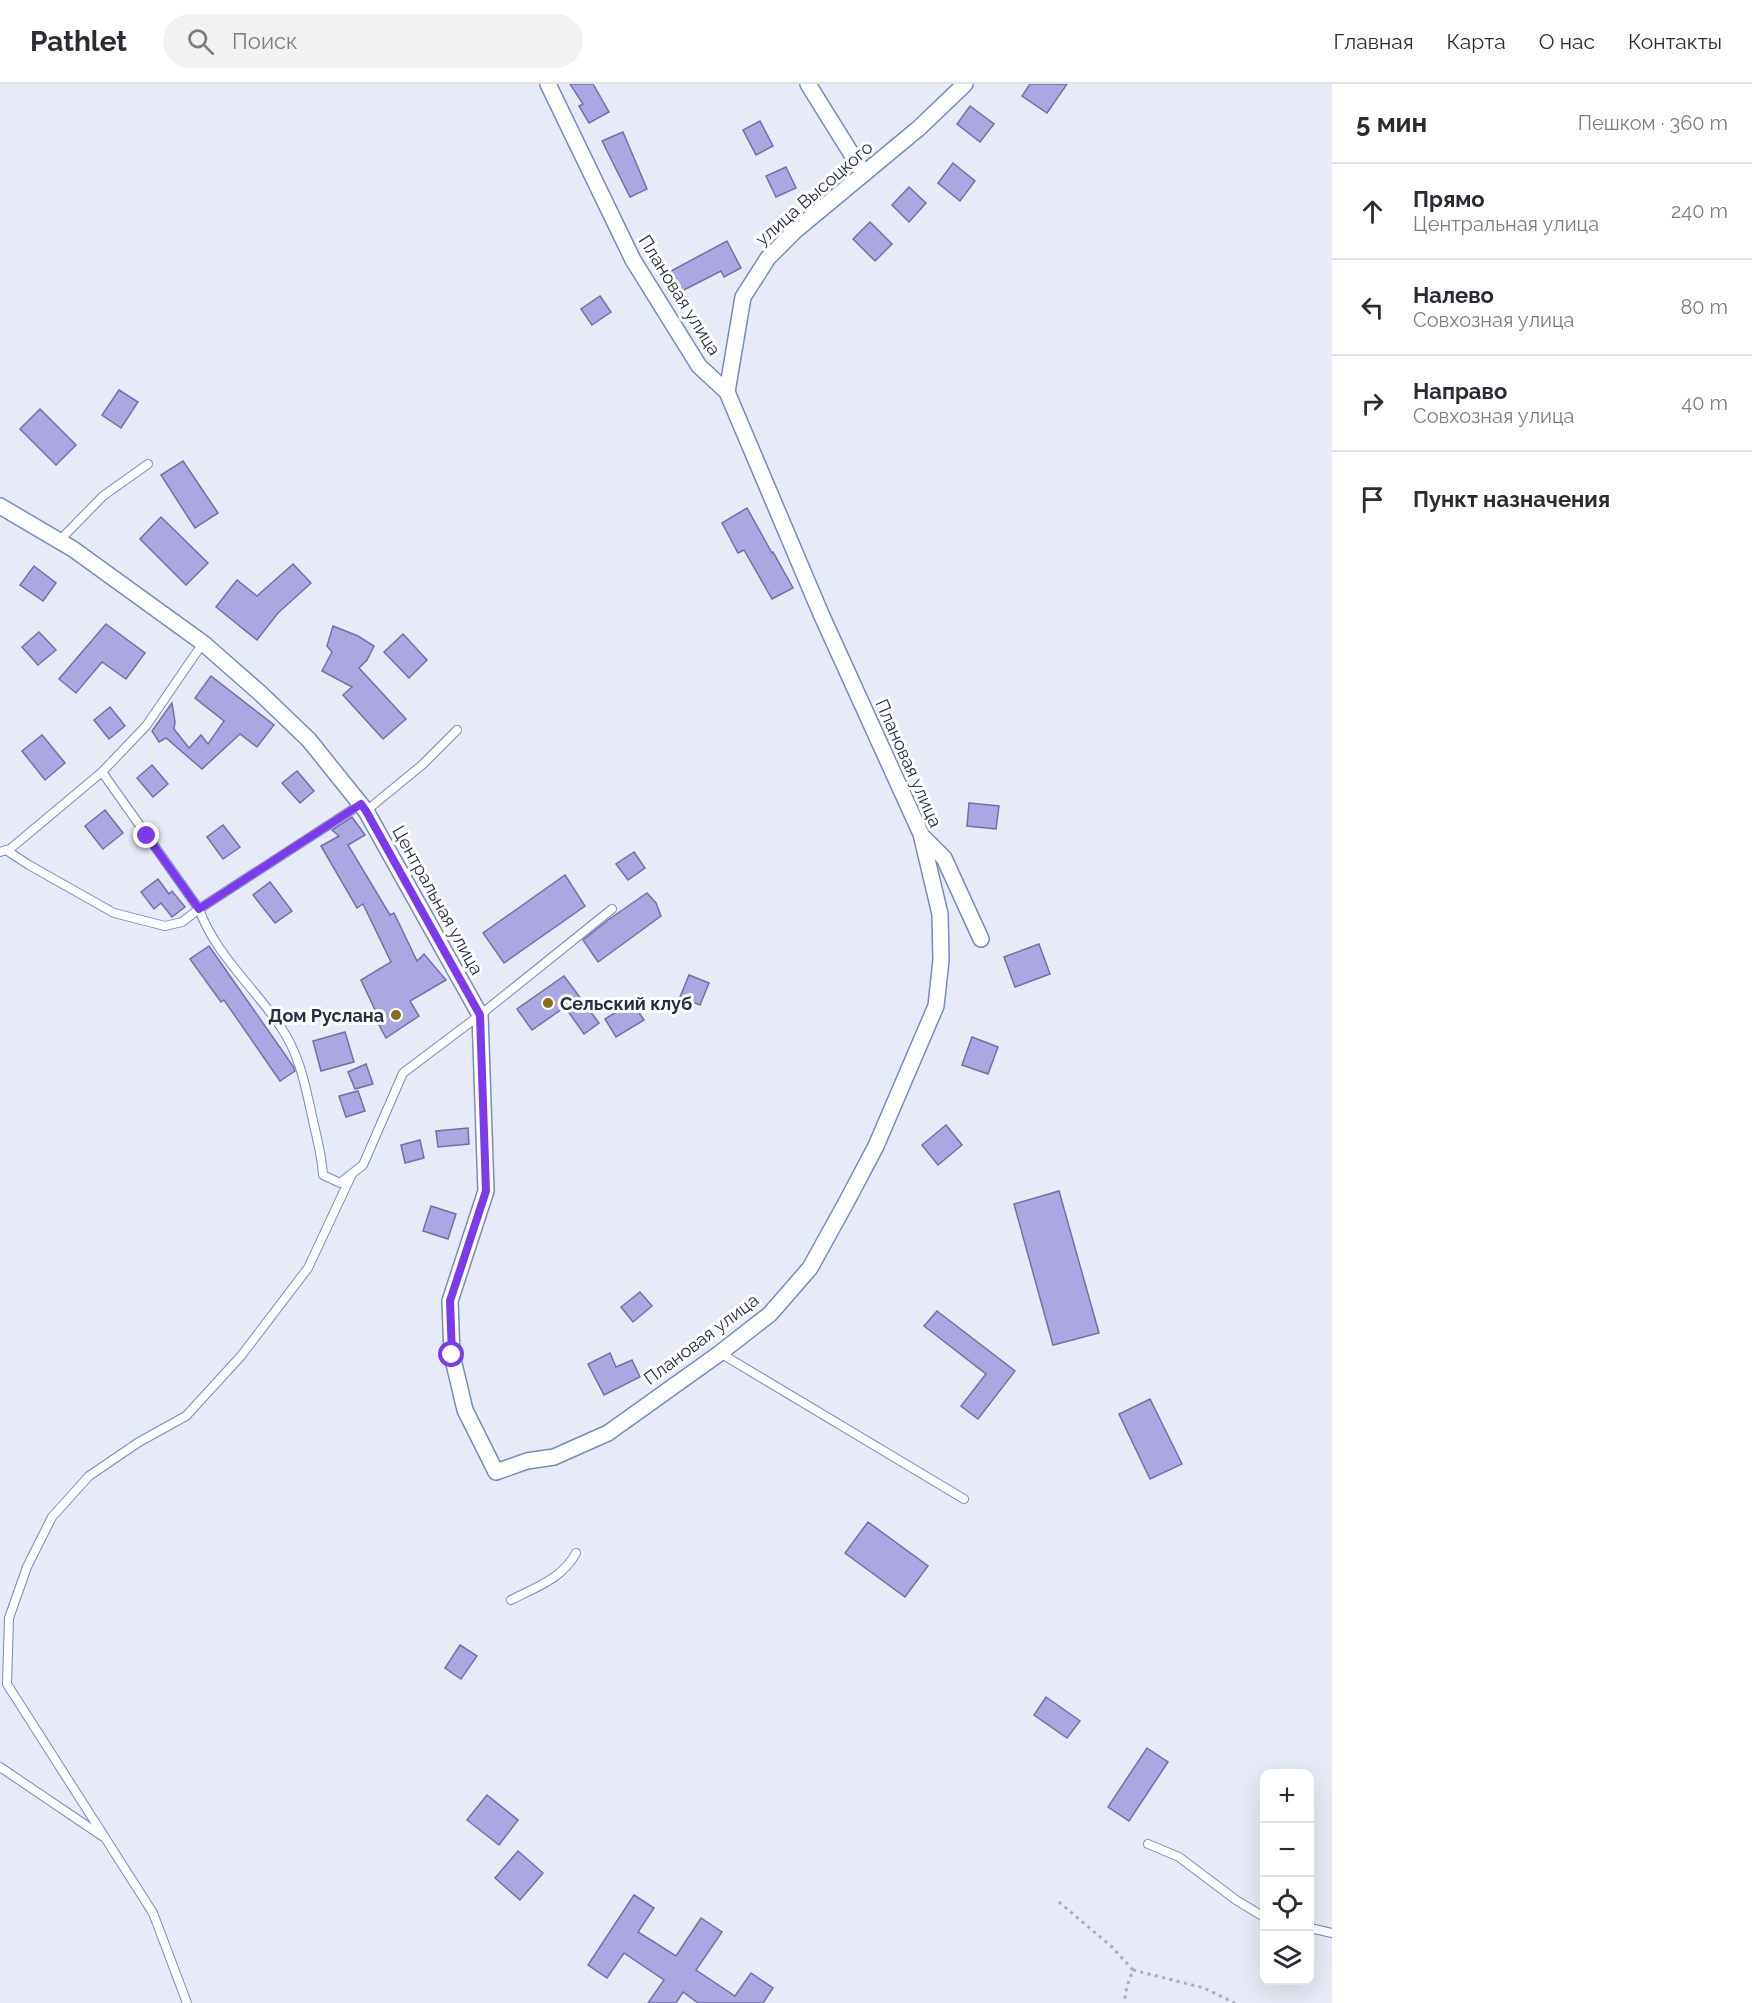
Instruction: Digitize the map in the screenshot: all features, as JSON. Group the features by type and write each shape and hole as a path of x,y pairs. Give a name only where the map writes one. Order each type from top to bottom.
{"street":[{"name":"Плановая улица","path":"496,1472 527,1461 554,1457 608,1433 720,1353 770,1314 810,1268 876,1146 936,1006 941,960 940,914 921,834 821,614 727,392 699,366 633,260 548,84"},
{"path":"808,84 864,174"},
{"name":"улица Высоцкого","path":"727,392 743,297 768,258 796,230 919,128 965,84"},
{"name":"Центральная улица","path":"0,506 59,541 203,643 309,740 363,807 480,1015 486,1191 450,1301 452,1355 465,1410 496,1472"},
{"path":"921,834 944,858 981,939"}],"lane":[{"path":"59,541 104,496 148,464"},
{"path":"3,851 10,849 102,772 146,726 203,643"},
{"path":"3,851 114,913 165,926 182,922 199,909 363,807 422,765 457,730"},
{"path":"102,772 199,909 205,926 240,976 281,1027 298,1057 322,1152 323,1175 340,1183 363,1165 404,1073 612,909"},
{"path":"188,2003 153,1913 7,1684 9,1618 27,1567 52,1517 89,1476 186,1416 241,1356 308,1268 352,1174"},
{"path":"720,1353 964,1499"},
{"path":"511,1600 561,1574 576,1553"},
{"path":"0,1767 106,1839"},
{"path":"1148,1844 1179,1857 1236,1900 1260,1915"},
{"path":"1314,1929 1332,1933"}],"path":[{"path":"1059,1902 1112,1947 1133,1970 1204,1988 1235,2003"},
{"path":"1124,2003 1133,1970"}],"building":[{"path":"570,84 593,84 609,112 589,123 579,106 583,104"},
{"path":"1030,84 1067,84 1047,113 1022,96"},
{"path":"970,106 994,124 980,142 957,124"},
{"path":"760,121 773,146 756,155 743,130"},
{"path":"623,132 647,189 630,197 602,141"},
{"path":"953,163 975,181 960,201 938,183"},
{"path":"786,167 796,188 776,197 766,176"},
{"path":"909,187 926,203 909,222 892,205"},
{"path":"870,222 892,244 875,261 853,239"},
{"path":"727,241 741,268 724,277 721,271 682,291 671,271"},
{"path":"600,296 611,312 592,325 581,309"},
{"path":"119,390 138,402 121,428 102,415"},
{"path":"40,409 76,445 56,465 20,429"},
{"path":"183,461 218,513 195,528 161,475"},
{"path":"747,508 793,588 772,599 744,550 738,553 722,523"},
{"path":"161,517 208,563 186,585 140,539"},
{"path":"293,564 311,583 278,613 257,640 216,607 237,580 257,596"},
{"path":"34,566 56,583 43,601 20,585"},
{"path":"106,624 145,653 126,679 102,662 76,693 59,679"},
{"path":"333,626 358,636 374,646 367,660 359,668 406,719 383,739 343,695 352,687 322,671 332,652 327,646"},
{"path":"39,632 56,650 38,665 22,647"},
{"path":"403,634 427,660 409,678 384,652"},
{"path":"211,676 274,725 257,747 240,734 202,769 166,738 159,742 152,731 172,703 174,729 189,748 201,735 208,744 224,721 195,698"},
{"path":"110,707 125,726 109,739 94,720"},
{"path":"42,735 65,763 45,780 22,751"},
{"path":"152,765 168,784 153,797 137,778"},
{"path":"297,771 314,791 300,803 282,783"},
{"path":"969,803 999,806 996,829 967,826"},
{"path":"105,810 123,833 103,849 85,826"},
{"path":"352,817 365,835 348,845 390,915 394,913 417,961 424,954 446,980 410,1001 419,1016 386,1038 373,1014 376,1012 361,980 391,962 363,904 357,908 321,846 339,836 332,830"},
{"path":"223,825 240,847 223,859 207,837"},
{"path":"634,852 645,868 628,880 616,864"},
{"path":"565,875 585,906 504,963 483,933"},
{"path":"158,879 169,894 172,891 185,907 172,917 161,903 154,909 141,892"},
{"path":"270,882 292,911 275,923 253,895"},
{"path":"647,893 656,903 661,916 598,962 583,940"},
{"path":"1039,944 1050,974 1015,987 1004,957"},
{"path":"209,946 293,1066 295,1071 280,1081 224,1000 221,1002 190,959"},
{"path":"689,975 709,983 700,1005 680,997"},
{"name":"Сельский клуб","path":"564,976 599,1023 584,1034 565,1007 532,1030 517,1009"},
{"path":"632,1002 644,1020 616,1037 605,1019"},
{"path":"345,1032 354,1062 321,1071 313,1041"},
{"path":"972,1037 998,1047 988,1074 962,1065"},
{"path":"366,1064 373,1084 355,1089 348,1072"},
{"path":"358,1091 365,1111 346,1117 339,1096"},
{"path":"946,1125 962,1145 938,1165 922,1145"},
{"path":"468,1128 469,1144 438,1147 436,1131"},
{"path":"420,1140 424,1158 405,1163 401,1145"},
{"path":"1059,1191 1099,1333 1053,1345 1014,1204"},
{"path":"431,1206 456,1214 448,1239 423,1231"},
{"path":"640,1292 652,1306 633,1322 621,1307"},
{"path":"937,1311 1015,1371 978,1419 961,1406 986,1374 924,1326"},
{"path":"610,1353 616,1367 632,1360 640,1377 604,1395 588,1364"},
{"path":"1150,1399 1182,1464 1150,1479 1119,1414"},
{"path":"868,1522 928,1566 905,1597 845,1553"},
{"path":"460,1645 477,1656 461,1679 445,1668"},
{"path":"1046,1697 1080,1721 1067,1738 1034,1715"},
{"path":"1147,1748 1168,1762 1129,1821 1108,1807"},
{"path":"487,1795 518,1820 499,1845 467,1820"},
{"path":"518,1851 543,1873 520,1900 495,1878"},
{"path":"634,1895 654,1908 638,1932 676,1956 701,1918 722,1932 696,1970 735,1996 751,1973 773,1988 763,2003 698,2003 683,1992 676,2003 648,2003 664,1980 624,1953 607,1978 588,1965"}],"place":[{"name":"Сельский клуб","path":"548,1003"},
{"name":"Дом Руслана","path":"396,1015"}],"route":[{"path":"147,836 199,909 361,804 366,811 480,1015 486,1191 450,1301 452,1355"}]}
